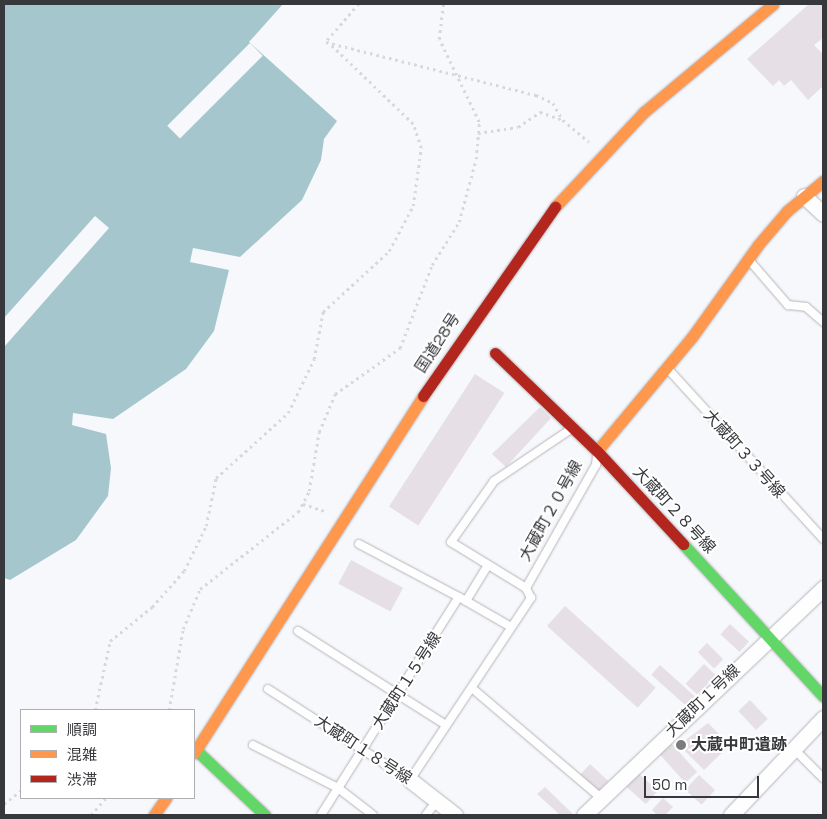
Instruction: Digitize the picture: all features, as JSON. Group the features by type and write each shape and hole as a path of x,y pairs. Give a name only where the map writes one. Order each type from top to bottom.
{"main road":[{"name":"国道28号","path":"195,752 463,333 545,218 644,112 773,4"},
{"name":"大蔵町２０号線","path":"597,451 667,368 749,260 804,196 823,181"},
{"name":"大蔵町２８号線","path":"495,353 597,451 823,696"},
{"path":"195,752 264,815"},
{"path":"154,815 165,799"}],"street":[{"path":"804,196 823,214"},
{"name":"大蔵町１号線","path":"584,815 823,588"},
{"path":"731,815 792,747 823,718"},
{"name":"大蔵町１８号線","path":"410,780 454,815"}],"lane":[{"path":"749,260 788,305 806,307 823,322"},
{"name":"大蔵町３３号線","path":"667,368 823,539"},
{"path":"526,588 451,542 494,481 574,427"},
{"name":"大蔵町２０号線","path":"410,780 446,725 473,689 511,627 532,598 526,588 596,464 597,451"},
{"path":"359,544 511,627"},
{"name":"大蔵町１５号線","path":"321,815 462,599 488,565"},
{"path":"298,631 400,694 446,725"},
{"name":"大蔵町１８号線","path":"268,689 364,748 410,780"},
{"path":"473,689 601,798"},
{"path":"253,745 338,788 373,815"},
{"path":"792,747 823,778"},
{"path":"426,815 437,801"}],"path":[{"path":"95,709 110,641 152,607 184,571 206,526 216,478 288,413 314,359 323,312 389,251 413,206 421,148 413,124 326,42 359,4"},
{"path":"169,709 183,629 200,589 298,512 310,491 319,432 335,394 400,348 432,265 459,222 476,159 478,122 453,75 439,39 443,4"},
{"path":"330,44 536,95 553,103 563,120 603,154"},
{"path":"478,133 518,127 540,112 563,120"},
{"path":"4,804 20,791"},
{"path":"91,815 105,799"}],"water":[{"path":"4,4 283,4 249,42 337,121 324,139 321,160 302,200 240,257 193,248 190,262 229,270 214,331 186,369 113,419 73,413 72,425 106,434 111,468 108,496 76,540 10,580 4,578"}],"pier":[{"path":"250,43 263,56 180,138 167,126"},
{"path":"95,216 109,228 4,347 4,318"}],"building":[{"path":"809,4 823,4 823,38 814,45 823,54 823,86 808,100 791,80 784,86 779,80 773,86 747,59"},
{"path":"475,374 504,393 418,526 389,507"},
{"path":"540,407 551,418 506,467 492,454"},
{"path":"351,560 403,588 390,612 338,584"},
{"path":"565,606 656,688 638,708 547,626"},
{"path":"730,624 749,642 739,652 720,634"},
{"path":"707,643 723,659 714,668 698,652"},
{"path":"704,664 716,675 697,695 686,684"},
{"path":"660,665 695,696 686,706 651,675"},
{"path":"750,700 768,719 756,730 738,711"},
{"path":"708,723 730,745 704,770 679,745"},
{"path":"671,743 697,772 685,783 659,754"},
{"path":"590,764 608,781 599,791 580,774"},
{"path":"637,772 658,791 646,804 625,785"},
{"path":"699,775 715,790 701,805 685,790"},
{"path":"545,787 574,815 560,815 537,794"},
{"path":"663,798 673,807 665,815 657,815 652,810"}],"traffic: fast":[{"path":"683,544 823,696"},
{"path":"196,750 265,815"}],"traffic: slow":[{"path":"555,207 644,112 773,4"},
{"path":"597,451 692,337 758,245 787,211 823,181"},
{"path":"195,751 423,396"},
{"path":"154,815 165,799"}],"traffic: jam":[{"path":"423,396 555,207"},
{"path":"495,353 597,451 683,544"}],"place":[{"name":"大蔵中町遺跡","path":"681,745"}]}
